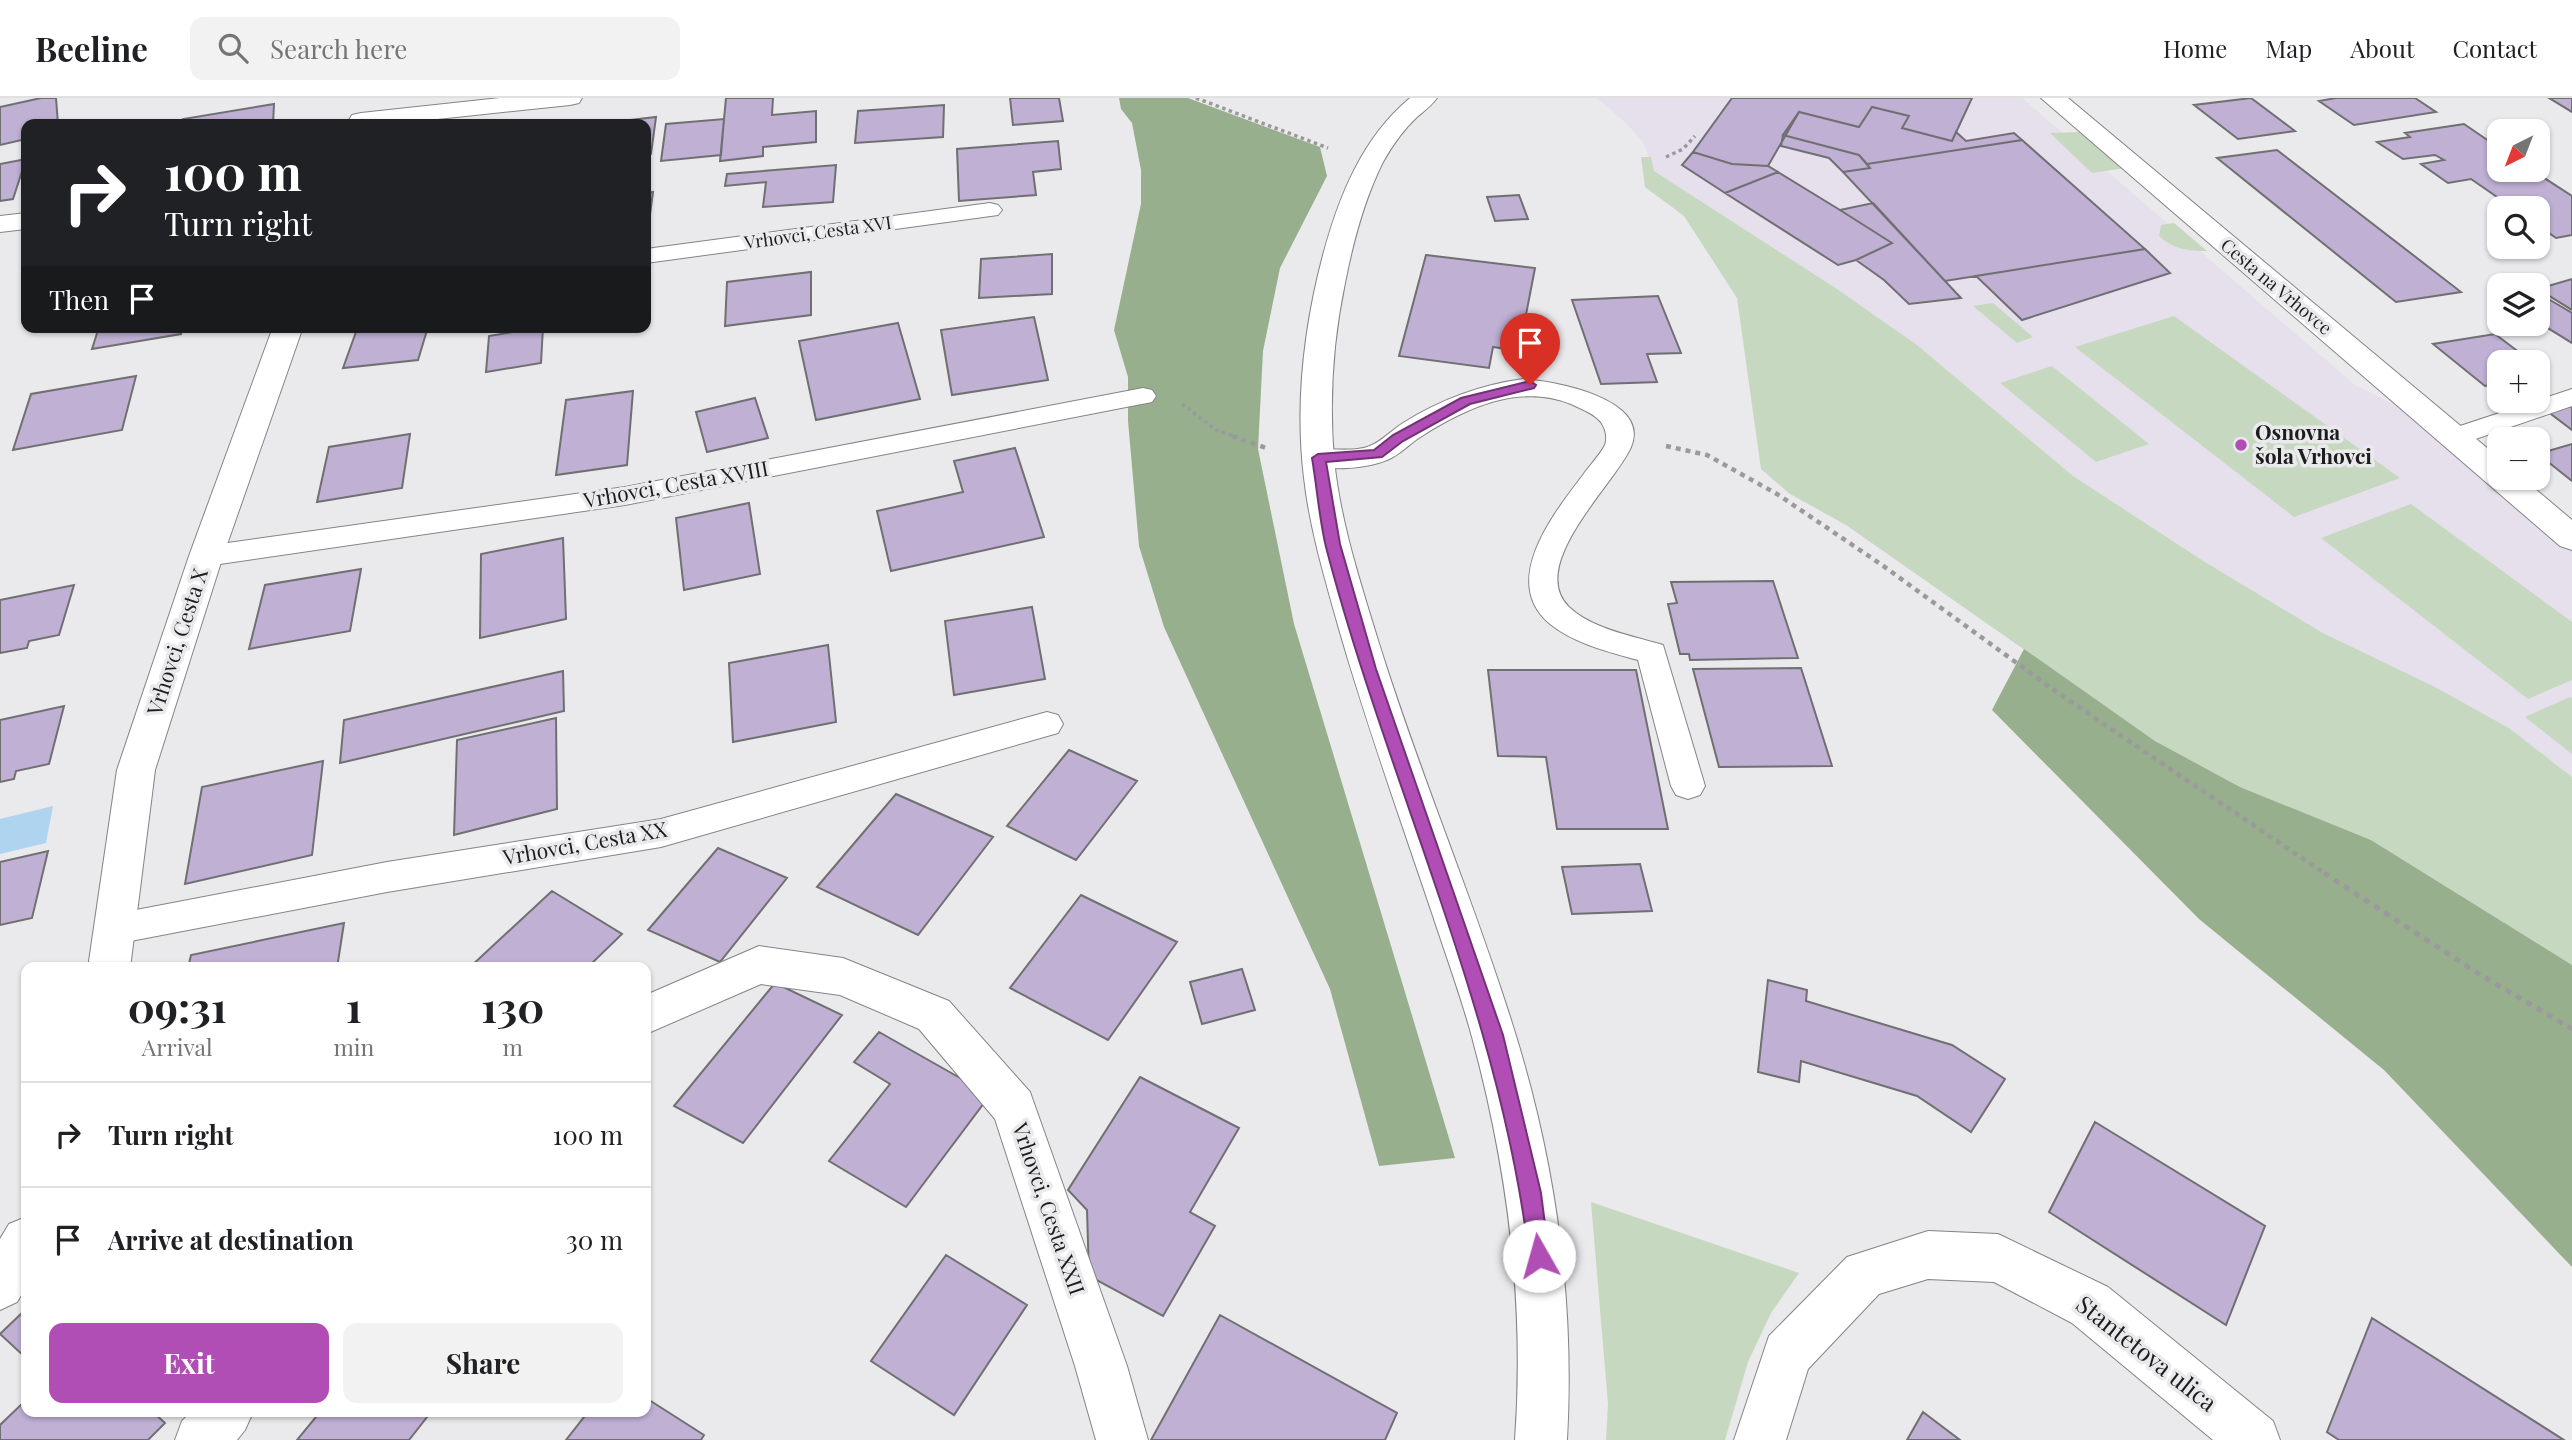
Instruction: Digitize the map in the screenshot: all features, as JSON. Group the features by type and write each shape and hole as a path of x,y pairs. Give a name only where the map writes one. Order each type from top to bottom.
{"street":[{"path":"364,114 570,98"},
{"path":"1425,98 1392,128 1369,162 1352,205 1326,305 1318,396 1318,458 1333,544 1358,632 1494,1035 1531,1193 1542,1277 1544,1353 1541,1440"},
{"name":"Cesta na Vrhovce","path":"2053,98 2487,465"},
{"path":"0,224 21,222"},
{"name":"Vrhovci, Cesta X","path":"109,962 136,770 206,556 286,333"},
{"name":"Cesta na Vrhovce","path":"2515,490 2572,538"},
{"name":"Vrhovci, Cesta XXII","path":"651,1013 759,965 843,977 934,1014 1014,1107 1101,1366 1122,1440"},
{"path":"0,1285 21,1249"},
{"name":"Stantetova ulica","path":"1760,1440 1787,1354 1864,1274 1928,1255 1997,1258 2090,1305 2254,1440"},
{"path":"201,1440 222,1417"}],"lane":[{"name":"Vrhovci, Cesta XVI","path":"651,255 990,210"},
{"path":"1318,458 1377,454 1398,438 1466,401 1530,385 1558,389 1600,407 1618,423 1621,434 1618,446 1566,520 1548,556 1542,578 1545,596 1558,614 1580,626 1610,640 1652,653 1688,786"},
{"name":"Vrhovci, Cesta XVIII","path":"206,556 625,496 1143,396"},
{"path":"2455,437 2572,397"},
{"name":"Vrhovci, Cesta XX","path":"114,929 387,877 661,833 1047,724"}],"path":[{"path":"1196,98 1369,162"},
{"path":"1666,157 1683,149 1695,136"},
{"path":"1143,396 1173,398 1194,410 1216,430 1265,448 1318,458"},
{"path":"1621,434 1707,455 1777,494 1882,565 2059,693 2284,847 2479,974 2572,1029"}],"shaded area":[{"name":"Osnovna šola Vrhovci","path":"1597,98 2022,98 2355,385 2407,411 2487,479 2487,490 2500,490 2572,551 2572,777 2509,728 2433,686 2323,633 2205,562 2073,476 1917,345 1837,289 1654,171 1643,142"}],"green space":[{"path":"1119,98 1188,98 1320,147 1327,176 1280,268 1263,351 1258,449 1294,624 1455,1158 1379,1166 1330,989 1164,627 1139,546 1128,421 1128,377 1114,330 1141,204 1141,170 1132,123 1121,109"},
{"path":"2081,132 2125,168 2092,173 2050,133"},
{"path":"1641,157 1651,157 1654,171 1837,289 1917,345 2073,476 2205,562 2323,633 2433,686 2509,728 2572,777 2572,965 2371,840 2240,787 2155,741 1846,525 1790,494 1761,469 1737,298 1684,216 1645,187"},
{"path":"2174,223 2207,251 2181,248 2159,236 2161,225"},
{"path":"1993,303 2033,337 2017,343 1973,306"},
{"path":"2174,316 2400,478 2294,517 2075,347"},
{"path":"2052,366 2149,444 2096,462 2000,383"},
{"path":"2411,504 2572,622 2572,680 2528,699 2321,538"},
{"path":"2024,649 2155,741 2240,787 2371,840 2572,965 2572,1267 2384,1070 2199,919 1992,710"},
{"path":"2572,698 2572,754 2525,717"},
{"path":"1591,1202 1799,1273 1771,1313 1748,1362 1725,1440 1606,1440 1608,1404"}],"water":[{"path":"53,806 46,843 0,854 0,819"}],"building":[{"path":"41,98 56,98 58,119 21,119 21,140 0,145 0,107"},
{"path":"726,98 773,98 772,115 816,111 816,142 763,147 763,156 720,161"},
{"path":"1010,98 1059,98 1063,121 1013,125"},
{"path":"1732,98 1972,98 1952,141 1902,128 1909,116 1872,107 1859,127 1799,112 1768,166 1732,164 1693,152"},
{"path":"2251,98 2295,131 2238,139 2194,105"},
{"path":"2336,98 2415,98 2436,112 2354,125 2319,101"},
{"path":"2549,98 2572,98 2572,112"},
{"path":"274,104 273,119 183,119"},
{"path":"944,105 943,137 855,143 858,111"},
{"path":"1872,107 1909,116 1902,128 1952,141 1956,132 1966,141 2014,133 2022,140 1867,164 1859,155 1783,135 1799,112 1859,127"},
{"path":"656,117 651,154 651,119 639,119"},
{"path":"724,119 721,155 661,161 666,124"},
{"path":"2464,124 2487,140 2487,182 2550,182 2572,196 2572,235 2556,238 2550,234 2550,196 2496,196 2471,179 2448,183 2421,164 2444,160 2435,155 2403,159 2377,142 2410,137 2405,133"},
{"path":"1783,135 1859,155 1870,168 1843,172 1829,158 1781,146"},
{"path":"2022,140 2145,249 1945,281 1843,172 1870,168 1867,164"},
{"path":"1058,141 1061,169 1033,172 1036,195 959,201 957,149"},
{"path":"2277,150 2461,292 2396,302 2217,158"},
{"path":"1693,152 1732,164 1768,166 1778,172 1725,193 1682,165"},
{"path":"21,160 21,174 13,199 0,201 0,164"},
{"path":"836,165 833,202 763,207 766,182 725,186 727,174"},
{"path":"1778,172 1892,243 1856,260 1838,265 1725,193"},
{"path":"1519,195 1528,219 1495,221 1487,197"},
{"path":"1873,203 1961,298 1909,304 1884,280 1856,260 1892,243 1840,210"},
{"path":"2145,249 2170,273 2022,320 1976,276"},
{"path":"1052,254 1052,294 979,298 981,259"},
{"path":"1426,255 1535,268 1519,351 1493,347 1489,368 1399,356"},
{"path":"811,272 811,315 725,326 727,282"},
{"path":"2572,279 2572,310 2550,296 2550,285"},
{"path":"1658,296 1681,353 1647,354 1657,382 1601,384 1572,300"},
{"path":"2550,300 2572,313 2572,343 2550,329"},
{"path":"1034,317 1048,380 952,395 941,330"},
{"path":"898,323 920,399 816,420 799,341"},
{"path":"97,333 181,333 181,334 92,349"},
{"path":"356,333 426,333 418,360 343,368"},
{"path":"543,333 541,363 486,372 489,336"},
{"path":"2498,336 2516,350 2487,350 2485,386 2433,344"},
{"path":"136,376 122,430 13,450 31,394"},
{"path":"633,391 627,465 556,475 566,400"},
{"path":"755,398 768,438 707,452 696,412"},
{"path":"2572,406 2572,430 2550,413 2550,410"},
{"path":"410,434 402,488 317,502 329,447"},
{"path":"2572,444 2572,481 2550,464 2550,450"},
{"path":"1015,448 1044,537 891,571 877,511 963,492 954,461"},
{"path":"749,503 760,574 684,590 676,518"},
{"path":"563,538 566,619 480,638 481,554"},
{"path":"361,569 350,631 249,649 265,585"},
{"path":"1773,581 1798,658 1690,660 1689,654 1680,654 1668,604 1677,603 1671,582"},
{"path":"74,585 59,635 29,641 27,648 0,653 0,600"},
{"path":"1032,607 1045,679 954,695 945,621"},
{"path":"828,645 836,722 733,742 729,663"},
{"path":"1801,668 1832,766 1719,767 1693,669"},
{"path":"1488,670 1636,670 1668,829 1557,829 1546,757 1498,756"},
{"path":"563,671 564,711 340,763 344,720"},
{"path":"64,706 49,764 16,771 14,779 0,782 0,720"},
{"path":"556,718 557,809 454,835 457,740"},
{"path":"1069,750 1137,781 1076,860 1007,826"},
{"path":"323,761 312,855 185,884 202,787"},
{"path":"896,794 993,837 918,935 817,887"},
{"path":"718,848 787,878 720,962 648,930"},
{"path":"48,851 32,918 0,925 0,862"},
{"path":"1640,864 1652,911 1572,914 1562,867"},
{"path":"552,891 622,934 593,962 475,962"},
{"path":"1081,895 1177,942 1108,1040 1010,988"},
{"path":"344,923 338,962 189,962 191,955"},
{"path":"1242,969 1255,1010 1202,1024 1190,982"},
{"path":"1768,980 1807,990 1806,1001 1952,1045 2005,1079 1971,1132 1917,1096 1801,1061 1799,1082 1758,1072"},
{"path":"775,983 842,1015 743,1143 674,1106"},
{"path":"879,1032 990,1095 906,1207 829,1161 890,1084 854,1062"},
{"path":"1140,1077 1239,1128 1190,1212 1215,1226 1163,1316 1089,1276 1087,1210 1068,1190"},
{"path":"2095,1122 2265,1226 2226,1325 2049,1212"},
{"path":"946,1255 1027,1305 954,1415 871,1361"},
{"path":"21,1314 21,1353 0,1334"},
{"path":"1220,1315 1397,1413 1385,1440 1151,1440"},
{"path":"2372,1318 2564,1440 2339,1440 2327,1432"},
{"path":"651,1401 704,1435 701,1440 566,1440 584,1417 651,1417"},
{"path":"21,1405 21,1417 158,1417 165,1423 148,1440 0,1440 0,1425"},
{"path":"1923,1412 1960,1440 1907,1440"},
{"path":"316,1417 427,1417 409,1440 297,1440"}],"place":[{"name":"Osnovna šola Vrhovci","path":"2241,445"}],"route":[{"path":"1530,385 1466,401 1398,438 1377,454 1318,458 1333,544 1369,669 1494,1035 1531,1193 1539,1256"}]}
